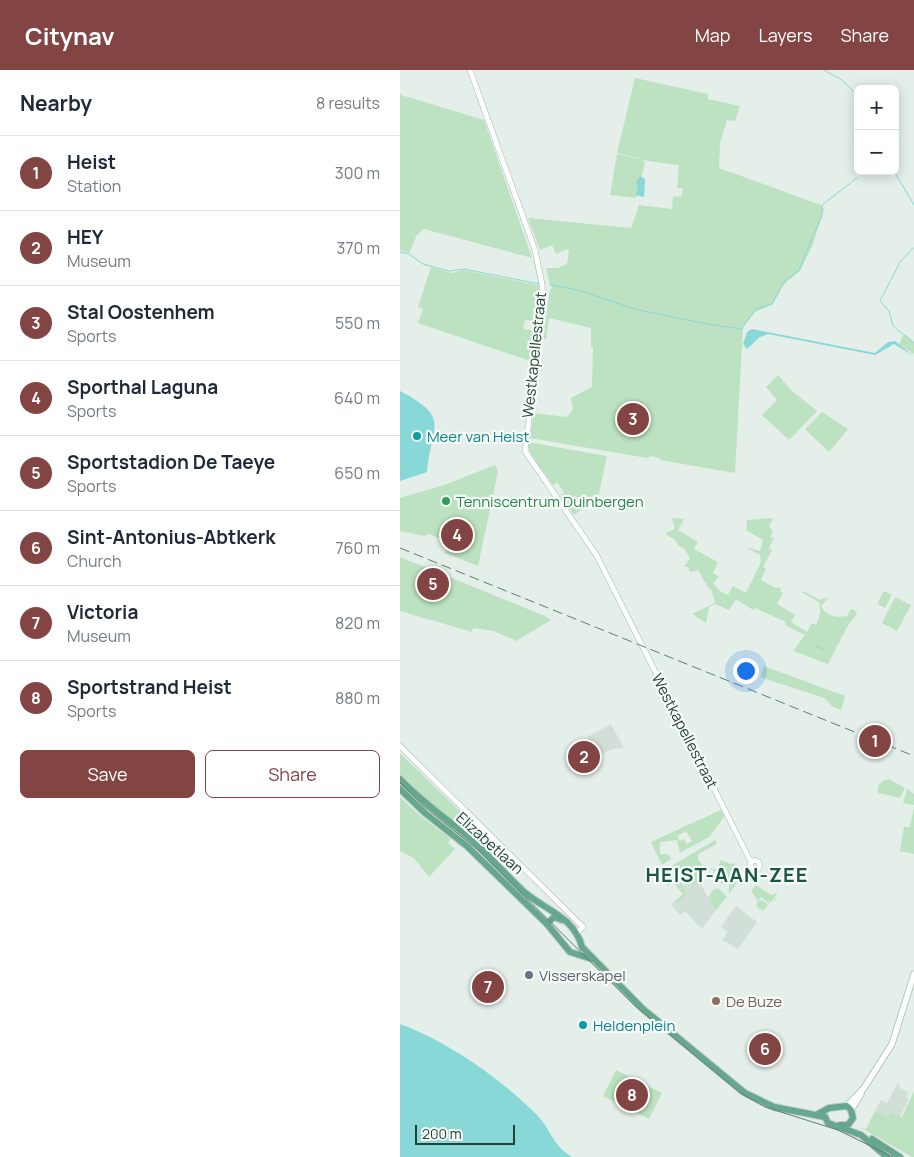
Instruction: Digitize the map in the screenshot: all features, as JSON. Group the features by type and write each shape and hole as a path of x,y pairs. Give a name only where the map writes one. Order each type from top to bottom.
{"main road":[{"name":"Elizabetlaan","path":"400,780 434,811 471,840 527,894 554,910 577,933 581,939 580,945 632,998 751,1097 774,1106 818,1114 834,1125"},
{"name":"Elizabetlaan","path":"400,789 425,813 468,846 547,924 570,952 593,959"},
{"path":"547,924 554,917 566,921"},
{"path":"560,941 572,949 580,945"},
{"path":"849,1108 895,1039 914,974"},
{"path":"818,1114 829,1108 849,1108"},
{"path":"825,1117 829,1108"},
{"path":"849,1108 854,1116 850,1124"},
{"path":"834,1125 850,1124 900,1157"},
{"path":"834,1125 866,1138 887,1157"}],"street":[{"name":"Westkapellestraat","path":"470,70 535,250 541,276 541,322 525,451 597,556 751,862"},
{"path":"400,746 583,928 577,933"}],"shaded area":[{"path":"611,724 624,748 612,749 597,756 587,737"},
{"path":"685,858 716,910 702,929 685,911 680,915 671,904 683,894 673,882 668,886 663,878 666,876 663,872"},
{"path":"736,906 757,922 738,949 722,940 728,932 721,927"},
{"path":"898,1082 900,1088 908,1092 906,1097 909,1099 900,1117 892,1112 888,1118 875,1111 881,1100 887,1103"}],"green space":[{"path":"635,78 708,94 708,99 740,106 735,121 727,120 720,143 719,168 821,205 824,210 813,244 800,271 784,284 773,304 755,312 743,327 735,473 660,460 650,456 647,458 530,438 534,413 567,417 573,410 571,398 592,387 593,347 591,347 591,328 549,318 546,339 543,339 552,287 550,286 546,268 558,268 567,264 569,251 567,249 556,254 552,245 540,250 528,218 631,228 639,205 672,209 673,196 681,197 683,188 677,188 679,165 648,161 617,153"},
{"path":"400,92 401,95 484,120 532,258 424,229 417,235 409,253 400,250"},
{"path":"617,154 643,160 645,163 636,198 610,195"},
{"path":"533,259 536,259 540,283 540,322 525,320 523,329 539,331 533,362 418,323 423,309 418,307 431,267 451,273 463,270 539,285"},
{"path":"904,334 914,342 914,354 899,344"},
{"path":"778,375 792,391 817,411 789,440 762,415 777,400 766,387"},
{"path":"822,412 848,429 829,452 805,429"},
{"path":"528,442 607,456 598,498 574,515 561,495 564,492 557,482 553,485 534,459"},
{"path":"495,465 498,472 478,566 445,553 447,545 443,540 429,534 424,536 400,531 400,498 444,485"},
{"path":"672,518 684,519 678,530 698,542 694,549 718,562 713,573 719,577 713,583 720,591 728,595 733,586 746,593 761,562 760,555 745,547 760,551 763,540 746,530 747,520 773,518 769,526 773,532 770,537 774,538 769,548 772,550 763,567 766,569 761,580 774,587 781,588 780,591 783,593 777,604 795,615 791,622 807,632 812,623 816,625 820,611 819,602 803,593 803,591 820,600 829,597 821,606 832,616 847,616 851,609 855,610 857,614 848,625 828,664 793,651 805,635 785,625 786,622 755,608 753,610 736,599 729,610 715,604 709,607 706,623 692,614 715,603 711,589 709,589 698,570 690,572 688,567 684,567 690,558 684,548 667,535 666,533 675,529"},
{"path":"400,557 551,620 516,641 494,631 473,628 472,632 400,611"},
{"path":"884,591 892,595 885,608 877,604"},
{"path":"895,597 911,605 897,631 882,623"},
{"path":"764,666 845,696 841,710 832,706 824,698 760,677"},
{"path":"400,753 474,825 470,834 442,814 400,776"},
{"path":"889,779 905,788 900,798 878,793 880,783"},
{"path":"907,789 914,794 914,805 903,803"},
{"path":"400,797 424,819 451,839 448,843 455,849 429,877 414,858 400,851"},
{"path":"914,806 914,854 900,851 904,827 910,827"},
{"path":"721,810 724,817 709,837 680,853 677,840 660,842 660,854 668,854 671,859 662,865 651,842","holes":["686,831 692,841 687,844 684,839 680,841 677,836"]},
{"path":"715,840 717,844 698,854 698,859 705,869 699,884 686,865 684,866 694,884 692,885 684,870 677,874 686,895 678,903 676,901 683,894 673,882 668,886 663,872 667,870 668,878 675,874 670,867"},
{"path":"721,860 731,864 734,863 738,875 735,886 729,894 729,884 721,883 719,876 724,870 720,868 718,873 709,868 717,870"},
{"path":"756,885 771,895 778,892 774,898 776,901 768,900 770,904 763,897 760,898 759,902 762,900 768,905 762,912 763,908 759,910 759,907 756,907 758,901 751,891"},
{"path":"718,888 727,897 716,910 708,898 712,891"},
{"path":"616,1070 662,1093 649,1119 603,1096"},
{"path":"914,1091 914,1157 912,1157 860,1127 866,1129 875,1111 888,1117 891,1112 902,1117"}],"water":[{"path":"640,176 645,179 644,197 636,195 638,186 636,182"},
{"path":"752,329 875,353 888,342 895,341 914,356 894,344 875,355 768,334 760,337 747,349 743,344 747,332"},
{"name":"Meer van Heist","path":"400,391 426,408 432,416 434,432 427,472 400,481"},
{"path":"400,1024 436,1040 472,1062 507,1088 536,1114 560,1147 572,1157 400,1157"}],"waterway":[{"path":"824,70 842,80 854,92"},
{"path":"896,175 914,205"},
{"path":"552,285 582,291 634,309 741,329 756,309 772,304 784,282 799,270 822,215 822,205 857,178"},
{"path":"913,248 900,262 880,301 889,311 893,326 914,343"},
{"path":"400,252 409,254 423,264 449,271 464,269 540,284"},
{"path":"816,646 823,649"}],"tram line":[{"path":"400,783 424,806 477,849 635,1006 740,1093 765,1107 838,1130 893,1157"}],"railway":[{"path":"400,548 914,756"}],"place":[{"name":"Stal Oostenhem","path":"633,419"},
{"name":"Meer van Heist","path":"417,436"},
{"name":"Tenniscentrum Duinbergen","path":"446,501"},
{"name":"Sporthal Laguna","path":"457,535"},
{"name":"Sportstadion De Taeye","path":"433,584"},
{"name":"Heist","path":"875,741"},
{"name":"HEY","path":"584,757"},
{"name":"Visserskapel","path":"529,975"},
{"name":"Victoria","path":"488,987"},
{"name":"De Buze","path":"716,1001"},
{"name":"Heldenplein","path":"583,1025"},
{"name":"Sint-Antonius-Abtkerk","path":"765,1049"},
{"name":"Sportstrand Heist","path":"632,1095"}],"district":[{"name":"HEIST-AAN-ZEE","path":"727,874"}]}
